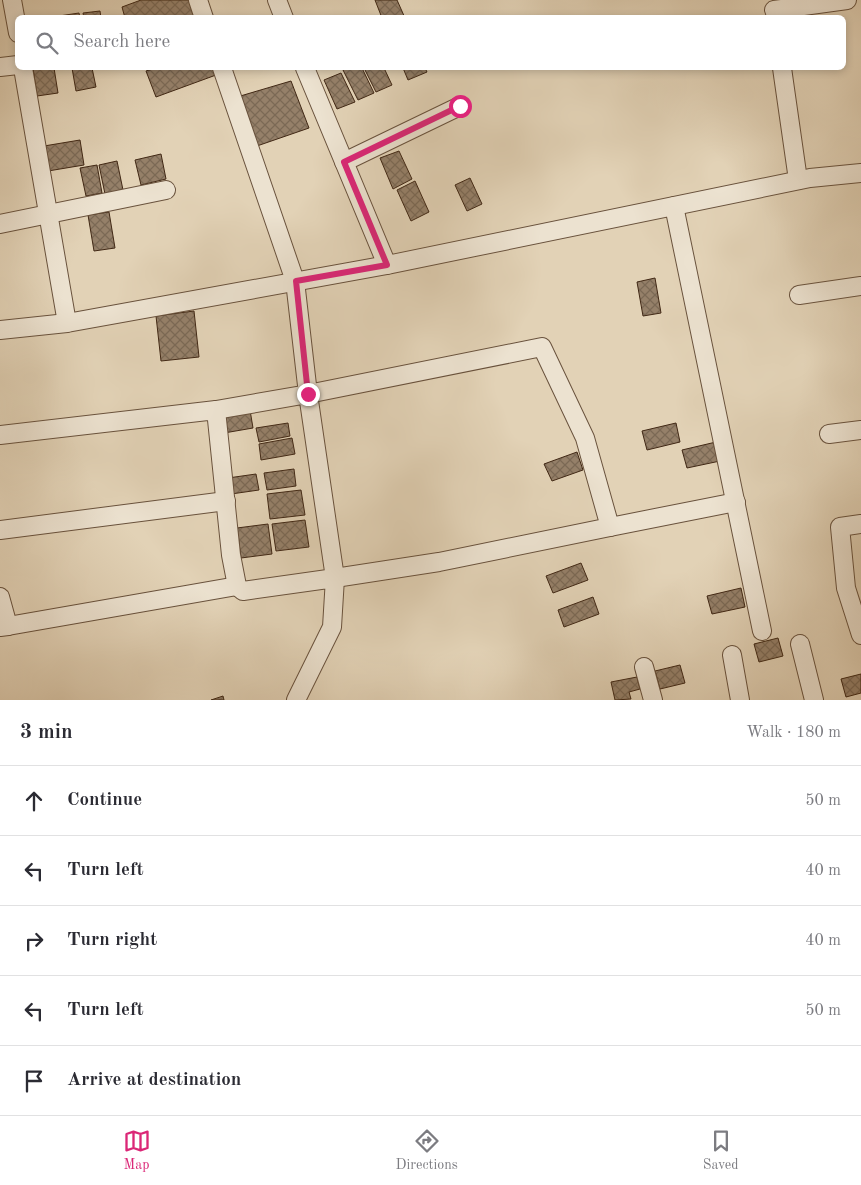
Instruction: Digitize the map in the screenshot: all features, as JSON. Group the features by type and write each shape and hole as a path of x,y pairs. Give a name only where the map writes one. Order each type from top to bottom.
{"street":[{"path":"12,0 15,16"},
{"path":"198,0 203,15"},
{"path":"277,0 283,15"},
{"path":"774,9 847,0"},
{"path":"0,67 15,64"},
{"path":"24,70 67,323"},
{"path":"223,70 296,281 308,394 335,578 332,627 296,700"},
{"path":"309,70 344,162 387,265"},
{"path":"782,70 798,180"},
{"path":"344,162 460,106"},
{"path":"0,330 67,323 387,265 798,180 861,173"},
{"path":"0,224 166,190"},
{"path":"674,206 762,630"},
{"path":"799,295 861,286"},
{"path":"0,435 216,410 308,394 542,347 585,438 610,527"},
{"path":"216,410 232,556 237,586 243,591 439,562 736,502"},
{"path":"830,434 861,430"},
{"path":"0,530 226,501"},
{"path":"861,524 840,527 846,588 861,635"},
{"path":"0,598 4,627 237,586"},
{"path":"800,644 814,700"},
{"path":"732,655 740,700"},
{"path":"644,666 653,700"}],"building":[{"path":"141,0 193,0 198,15 124,15 122,7"},
{"path":"375,0 397,0 404,15 381,15"},
{"path":"100,11 101,15 83,15 83,13"},
{"path":"33,70 54,70 58,93 37,96"},
{"path":"72,70 92,70 96,87 76,91"},
{"path":"214,70 216,75 156,97 146,71"},
{"path":"343,70 363,70 374,93 358,100"},
{"path":"365,70 385,70 392,85 376,92"},
{"path":"404,70 426,70 427,72 408,80"},
{"path":"341,73 355,102 337,109 324,80"},
{"path":"291,81 309,128 254,147 237,97"},
{"path":"80,140 84,165 48,171 44,146"},
{"path":"399,151 412,179 393,189 380,158"},
{"path":"161,154 166,179 141,185 135,160"},
{"path":"117,161 123,190 105,194 99,165"},
{"path":"97,165 102,193 86,196 80,168"},
{"path":"470,178 482,204 467,211 455,185"},
{"path":"415,181 429,212 411,221 397,190"},
{"path":"109,212 115,248 94,251 88,215"},
{"path":"655,278 661,313 643,316 637,282"},
{"path":"194,311 199,357 161,361 156,316"},
{"path":"250,410 253,428 224,433 221,415"},
{"path":"288,423 290,436 259,442 256,428"},
{"path":"676,423 680,442 647,450 642,431"},
{"path":"292,438 295,454 261,460 259,444"},
{"path":"716,442 720,461 687,468 682,450"},
{"path":"577,452 583,470 552,481 544,464"},
{"path":"294,469 296,486 267,490 264,473"},
{"path":"256,474 259,490 231,494 228,478"},
{"path":"301,490 305,515 270,519 267,494"},
{"path":"305,520 309,547 276,551 272,524"},
{"path":"268,524 272,554 241,558 237,528"},
{"path":"581,563 588,580 553,593 546,576"},
{"path":"741,588 745,607 712,614 707,596"},
{"path":"593,597 599,614 564,627 558,610"},
{"path":"778,638 783,656 759,662 754,644"},
{"path":"680,665 685,683 660,689 655,671"},
{"path":"861,674 861,693 846,697 841,679"},
{"path":"637,677 640,689 629,692 631,699 615,700 611,682"},
{"path":"223,696 224,700 211,700"}],"route":[{"path":"308,394 296,281 387,265 344,162 460,106"}]}
